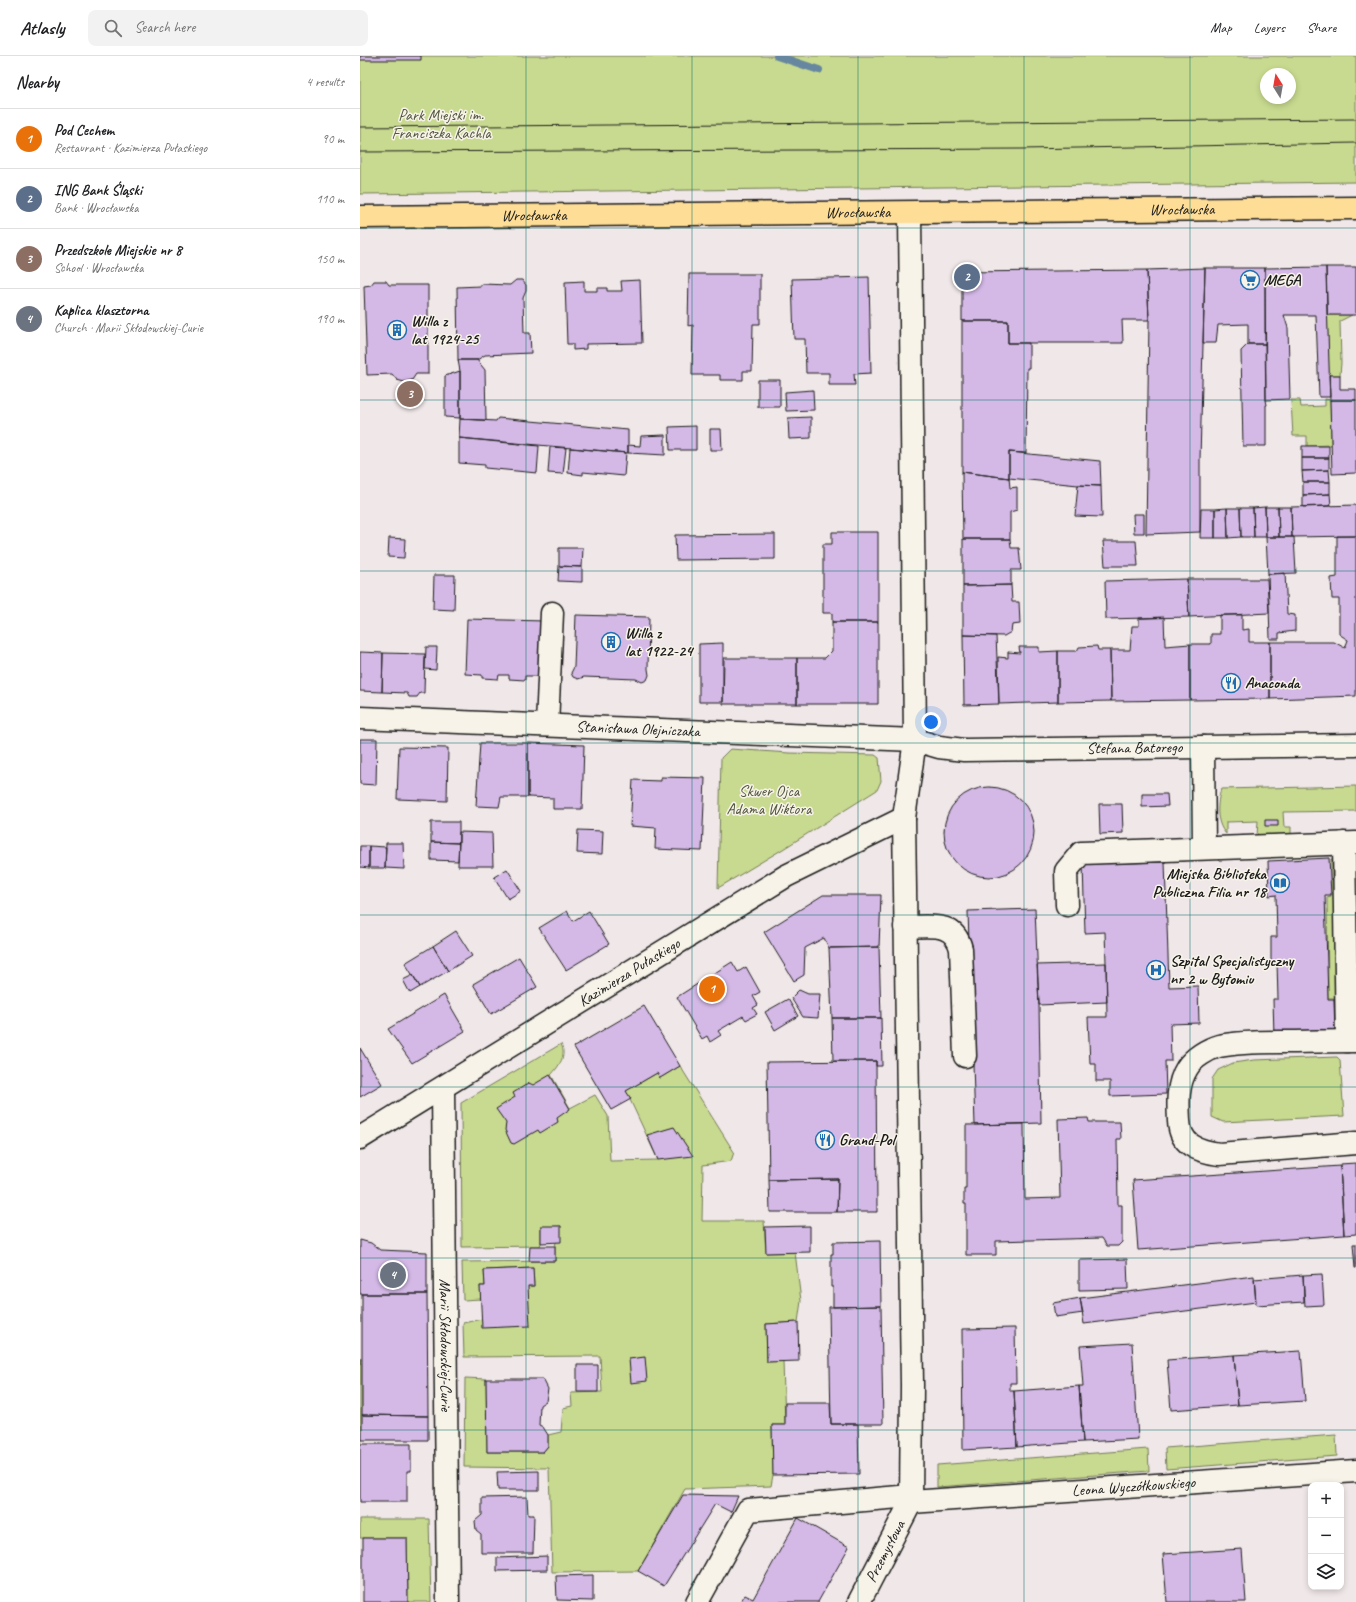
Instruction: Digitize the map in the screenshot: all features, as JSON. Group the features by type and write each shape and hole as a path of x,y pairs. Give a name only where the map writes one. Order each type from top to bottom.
{"main road":[{"name":"Wrocławska","path":"360,217 1356,208"}],"street":[{"path":"910,213 915,740 904,818 912,1385 911,1499"},
{"path":"547,725 552,613"},
{"name":"Stanisława Olejniczaka","path":"360,718 915,740"},
{"name":"Stefana Batorego","path":"915,740 939,747 964,750 1356,746"},
{"path":"1203,747 1204,848"},
{"name":"Kazimierza Pułaskiego","path":"360,1138 786,876 904,818"},
{"path":"1067,905 1066,871 1081,853 1350,843 1352,1041 1244,1042 1218,1047 1198,1057 1187,1067 1180,1082 1178,1102 1179,1130 1188,1144 1203,1151 1219,1154 1356,1143"},
{"path":"905,928 939,927 954,933 959,941 962,949 965,1056"},
{"name":"Marii Skłodowskiej-Curie","path":"443,1088 448,1602"},
{"name":"Leona Wyczółkowskiego","path":"696,1602 748,1510 1356,1471"},
{"name":"Przemysłowa","path":"859,1602 911,1499"}],"green space":[{"name":"Park Miejski im. Franciszka Kachla","path":"360,56 1356,56 1356,182 360,194"},
{"path":"1327,315 1352,315 1340,321 1340,375 1329,375"},
{"path":"1325,399 1330,400 1331,445 1307,446 1307,436 1293,436 1291,400 1300,400 1301,407 1325,406"},
{"name":"Skwer Ojca Adama Wiktora","path":"730,749 789,753 875,755 879,758 881,781 877,790 718,888 721,758"},
{"path":"1356,786 1356,811 1283,812 1284,827 1291,827 1291,835 1257,836 1258,821 1226,822 1226,834 1220,824 1218,806 1221,789"},
{"path":"1338,858 1341,1022 1335,1022 1335,998 1328,998 1327,897 1331,896 1331,859"},
{"path":"561,1044 563,1048 563,1057 551,1075 570,1108 595,1095 608,1116 610,1161 658,1160 626,1091 657,1073 660,1078 680,1066 734,1152 731,1161 703,1165 702,1221 764,1221 766,1253 795,1252 801,1301 798,1322 766,1324 767,1362 783,1361 785,1425 772,1425 773,1475 771,1486 685,1489 638,1571 552,1572 549,1468 464,1467 465,1378 486,1379 487,1452 543,1452 548,1446 548,1435 561,1432 563,1408 572,1406 571,1393 602,1392 600,1356 464,1357 463,1323 482,1319 528,1286 534,1286 533,1268 484,1270 485,1286 480,1286 481,1299 463,1300 462,1262 555,1261 555,1246 561,1226 541,1227 540,1246 462,1247 461,1103"},
{"path":"1337,1057 1340,1060 1344,1116 1223,1122 1212,1117 1212,1079 1218,1070 1233,1063 1254,1060"},
{"path":"360,1358 362,1358 362,1440 360,1444"},
{"path":"1336,1435 1337,1456 1166,1469 1165,1448"},
{"path":"1148,1449 1149,1471 937,1487 937,1465"},
{"path":"360,1519 429,1519 431,1602 408,1602 407,1538 360,1538"}],"building":[{"path":"360,56 421,56 421,60 360,60"},
{"path":"1326,267 1330,397 1319,397 1316,315 1284,315 1288,328 1290,399 1266,400 1265,268"},
{"path":"1326,267 1356,267 1356,315 1327,315"},
{"path":"1205,268 1265,268 1265,344 1248,344 1248,324 1218,325 1216,343 1203,343"},
{"path":"1205,268 1200,459 1200,532 1146,534 1149,320 1147,270"},
{"path":"1147,270 1149,320 1122,320 1123,343 1008,343 1008,321 962,321 962,272"},
{"path":"689,274 760,274 760,324 753,324 752,371 743,371 743,380 720,380 720,375 692,375 693,325 688,326"},
{"path":"869,277 871,373 854,374 855,385 829,385 829,373 806,373 805,339 794,339 792,279"},
{"path":"516,280 522,280 526,285 526,291 523,298 524,333 530,333 531,353 485,355 477,360 458,360 457,287 481,286 481,284 510,285"},
{"path":"640,280 642,343 586,344 586,349 573,350 573,344 567,344 565,282 584,281 584,291 597,291 597,288 607,288 607,291 622,291 621,281"},
{"name":"Willa z lat 1924-25","path":"374,281 386,281 389,285 428,285 428,374 416,374 412,380 404,382 397,380 392,374 367,375 364,286 371,285"},
{"path":"962,321 1008,321 1008,343 1029,343 1029,368 1027,368 1026,453 1009,452 1009,478 962,472"},
{"path":"1248,344 1265,344 1267,405 1266,446 1243,446 1241,351"},
{"path":"458,360 477,360 485,370 486,420 460,419 460,371"},
{"path":"460,371 460,418 445,417 445,376"},
{"path":"1329,375 1340,375 1340,389 1356,389 1356,400 1330,400"},
{"path":"758,380 780,380 780,407 758,407"},
{"path":"813,390 814,410 786,411 785,392"},
{"path":"1330,400 1356,400 1356,473 1332,474"},
{"path":"811,417 811,438 789,439 788,418"},
{"path":"498,418 628,430 628,453 459,438 460,419 496,421"},
{"path":"696,426 696,450 670,450 669,427"},
{"path":"710,429 721,429 722,450 710,450"},
{"path":"665,435 665,455 628,453 628,445 640,446 641,436"},
{"path":"459,438 539,446 537,473 485,468 485,465 459,463"},
{"path":"1302,446 1329,446 1329,458 1302,458"},
{"path":"550,447 566,448 563,474 548,473"},
{"path":"570,448 626,453 624,476 583,472 583,475 568,473"},
{"path":"1009,452 1100,461 1101,486 1009,478"},
{"path":"1302,458 1329,458 1329,470 1302,471"},
{"path":"1329,470 1330,482 1303,482 1302,471"},
{"path":"962,472 1009,478 1010,488 1017,487 1017,510 1010,512 1010,539 963,539"},
{"path":"1303,482 1330,482 1330,494 1303,495"},
{"path":"1078,485 1101,486 1102,517 1075,516"},
{"path":"1330,494 1331,506 1303,507 1303,495"},
{"path":"1356,505 1356,536 1292,537 1291,507"},
{"path":"1265,507 1266,537 1254,537 1253,508"},
{"path":"1265,507 1278,507 1279,537 1266,537"},
{"path":"1278,507 1291,507 1292,537 1279,537"},
{"path":"1227,508 1228,538 1215,538 1215,509"},
{"path":"1227,508 1240,508 1241,537 1228,538"},
{"path":"1240,508 1253,508 1254,537 1241,537"},
{"path":"1201,509 1215,509 1215,538 1200,538"},
{"path":"1133,514 1144,514 1144,533 1134,533"},
{"path":"832,532 878,532 878,622 832,622 832,613 823,613 823,544 832,544"},
{"path":"775,534 775,559 676,560 675,535"},
{"path":"1337,536 1356,536 1356,696 1270,699 1270,642 1334,642 1345,648 1348,640 1339,634 1339,599 1332,599 1331,578 1337,577"},
{"path":"1266,537 1294,537 1296,573 1268,574"},
{"path":"389,538 405,539 404,558 388,557"},
{"path":"963,539 1010,539 1011,548 1019,548 1021,570 1011,570 1011,585 963,586"},
{"path":"1103,541 1136,541 1138,566 1105,566"},
{"path":"559,548 583,548 582,567 559,566"},
{"path":"559,566 582,567 582,582 558,581"},
{"path":"1285,573 1287,614 1295,615 1295,631 1279,633 1279,639 1270,639 1268,574"},
{"path":"434,575 455,575 454,610 433,609"},
{"path":"1187,579 1189,617 1106,619 1105,581"},
{"path":"1187,579 1267,579 1269,613 1189,617"},
{"path":"1011,585 1012,602 1019,602 1020,624 1012,625 1011,632 1004,636 963,635 963,586"},
{"name":"Willa z lat 1922-24","path":"576,615 649,617 649,675 647,680 642,682 636,679 584,677 578,679 573,677 571,673 574,667"},
{"path":"1220,615 1242,615 1242,630 1249,629 1249,642 1270,642 1270,699 1190,700 1190,644 1211,644 1211,634 1220,634"},
{"path":"1164,617 1165,646 1190,644 1190,700 1111,701 1110,650 1130,650 1132,626 1139,626 1139,618"},
{"path":"467,619 544,621 542,676 525,676 525,680 509,679 509,675 499,675 498,679 482,678 482,675 465,674"},
{"path":"832,622 878,622 878,704 797,704 797,658 825,658 832,651"},
{"path":"963,635 996,636 999,704 964,705"},
{"path":"723,643 723,702 699,702 699,644"},
{"path":"1097,646 1098,650 1110,650 1111,701 1058,702 1058,651 1077,651 1079,647"},
{"path":"426,647 437,647 436,670 425,669"},
{"path":"1019,647 1039,647 1039,652 1058,651 1058,702 999,704 998,657 1008,658 1008,652 1020,653"},
{"path":"360,652 383,653 382,692 360,691"},
{"path":"383,653 425,654 424,693 420,693 417,697 409,697 407,693 382,692"},
{"path":"724,658 797,658 797,704 723,704"},
{"path":"360,739 377,739 376,785 360,784"},
{"path":"480,743 528,743 528,797 501,797 499,807 476,806"},
{"path":"528,743 584,745 582,809 553,809 553,798 528,797"},
{"path":"399,747 448,748 447,801 397,799"},
{"path":"661,777 705,778 702,851 655,849 656,828 630,826 633,780 661,781"},
{"path":"989,787 1006,790 1021,800 1031,815 1034,832 1031,849 1021,864 1006,874 989,877 972,874 957,864 947,849 944,832 947,815 957,800 972,790"},
{"path":"1142,794 1167,794 1168,806 1142,807"},
{"path":"1099,804 1122,804 1123,833 1100,834"},
{"path":"1265,820 1278,820 1278,826 1265,826"},
{"path":"431,822 459,822 459,843 431,842"},
{"path":"578,830 603,831 602,854 577,853"},
{"path":"459,832 492,833 493,866 458,866"},
{"path":"431,842 459,843 458,861 431,860"},
{"path":"386,843 403,843 404,869 385,868"},
{"path":"360,846 369,846 369,868 360,867"},
{"path":"369,846 386,847 385,868 369,868"},
{"path":"1329,858 1331,895 1325,895 1328,999 1334,999 1335,1034 1274,1036 1273,999 1278,999 1277,962 1271,962 1271,937 1277,937 1276,895 1269,896 1268,861"},
{"path":"1165,862 1169,987 1198,986 1199,1023 1170,1024 1171,1061 1165,1061 1166,1094 1110,1096 1110,1081 1096,1081 1096,1064 1090,1064 1088,1017 1107,1017 1105,932 1085,933 1083,864"},
{"path":"507,869 521,891 508,899 494,877"},
{"path":"823,895 881,895 879,947 829,948 824,938 805,948 804,975 794,981 764,932"},
{"path":"1035,909 1039,1005 1041,1123 975,1125 968,911"},
{"path":"567,911 573,921 589,911 609,944 566,970 539,928"},
{"path":"456,931 472,956 448,971 433,946"},
{"path":"433,946 448,971 420,987 405,963"},
{"path":"879,947 881,1018 832,1018 829,948"},
{"path":"519,957 537,987 491,1014 473,984"},
{"path":"732,962 738,972 746,967 760,992 753,996 758,1005 753,1008 757,1014 746,1020 743,1016 718,1031 721,1035 710,1042 707,1036 702,1039 677,997"},
{"path":"1106,963 1107,1002 1039,1005 1037,965"},
{"path":"413,975 420,987 410,993 403,980"},
{"path":"799,990 808,994 820,994 818,1018 803,1017 791,998"},
{"path":"444,995 465,1031 412,1063 388,1029"},
{"path":"788,999 798,1016 775,1030 765,1012"},
{"path":"644,1006 680,1066 660,1078 657,1073 626,1091 631,1099 611,1110 574,1047"},
{"path":"832,1018 881,1018 882,1066 876,1066 876,1061 833,1061"},
{"path":"360,1048 382,1084 360,1097"},
{"path":"876,1061 877,1212 837,1212 838,1179 769,1180 767,1062"},
{"path":"550,1075 570,1109 557,1118 558,1122 540,1133 538,1130 514,1144 511,1143 505,1130 506,1123 496,1109 515,1097 513,1093 529,1083 533,1085"},
{"path":"1088,1118 1089,1122 1120,1122 1121,1139 1117,1139 1118,1205 1122,1205 1122,1242 1118,1246 1107,1246 1102,1238 996,1241 996,1255 966,1255 966,1204 964,1204 964,1189 966,1189 966,1125 1024,1124 1025,1199 1060,1198 1058,1119"},
{"path":"674,1127 693,1156 658,1160 647,1135"},
{"path":"1356,1163 1356,1234 1344,1235 1340,1164"},
{"path":"1340,1166 1344,1235 1138,1250 1133,1180"},
{"path":"838,1179 837,1212 770,1212 769,1180"},
{"path":"541,1226 561,1226 561,1242 541,1243"},
{"path":"810,1226 810,1252 766,1253 765,1227"},
{"path":"360,1240 371,1243 380,1250 427,1252 427,1294 360,1294"},
{"path":"880,1241 881,1306 833,1307 833,1287 831,1287 831,1254 833,1254 833,1242"},
{"path":"1353,1244 1356,1244 1356,1268 1355,1268"},
{"path":"530,1246 555,1246 555,1261 529,1261"},
{"path":"1127,1259 1128,1289 1079,1290 1079,1260"},
{"path":"533,1268 534,1286 528,1286 530,1326 482,1328 480,1286 485,1286 484,1270"},
{"path":"1322,1274 1324,1305 1305,1306 1303,1275"},
{"path":"1303,1275 1304,1302 1256,1305 1254,1279"},
{"path":"1254,1276 1256,1302 1084,1324 1080,1298"},
{"path":"362,1294 427,1294 428,1416 362,1415"},
{"path":"1080,1298 1083,1313 1055,1317 1053,1303"},
{"path":"881,1306 883,1424 831,1424 829,1307"},
{"path":"798,1322 799,1361 767,1362 766,1324"},
{"path":"1015,1328 1016,1383 1010,1383 1010,1391 1014,1391 1017,1447 963,1450 962,1329"},
{"path":"1132,1343 1138,1439 1083,1442 1079,1386 1083,1386 1080,1346"},
{"path":"1301,1351 1305,1401 1238,1405 1234,1355"},
{"path":"1234,1355 1238,1405 1171,1410 1167,1360"},
{"path":"645,1357 647,1381 631,1383 629,1359"},
{"path":"577,1365 598,1365 598,1392 577,1392"},
{"path":"486,1379 543,1379 548,1389 546,1401 540,1405 539,1425 543,1427 548,1435 548,1446 543,1452 487,1452"},
{"path":"1079,1386 1083,1442 1017,1447 1014,1391"},
{"path":"785,1403 830,1403 831,1424 858,1424 859,1474 773,1475 772,1425 785,1425"},
{"path":"362,1415 428,1416 428,1440 362,1440"},
{"path":"360,1444 411,1444 411,1471 407,1471 407,1502 360,1502"},
{"path":"539,1471 539,1490 498,1490 497,1472"},
{"path":"683,1495 738,1496 731,1512 715,1504 664,1586 638,1571"},
{"path":"527,1497 528,1515 534,1515 533,1553 481,1553 481,1534 476,1530 475,1521 482,1515 482,1498"},
{"path":"798,1518 849,1547 818,1602 740,1602 745,1595 753,1599"},
{"path":"363,1538 407,1538 408,1602 363,1602"},
{"path":"1242,1549 1246,1602 1167,1602 1163,1554"},
{"path":"547,1556 547,1570 497,1571 497,1558"},
{"path":"593,1575 593,1601 557,1600 556,1576"}],"waterway":[{"path":"777,56 819,70"}],"tram line":[{"path":"360,127 1356,119"},
{"path":"360,152 1022,149 1356,143"}],"place":[{"name":"ING Bank Śląski","path":"967,277"},
{"name":"MEGA","path":"1250,280"},
{"name":"Willa z lat 1924-25","path":"397,330"},
{"name":"Przedszkole Miejskie nr 8","path":"410,394"},
{"name":"Willa z lat 1922-24","path":"611,642"},
{"name":"Anaconda","path":"1231,683"},
{"name":"Miejska Biblioteka Publiczna Filia nr 18","path":"1280,883"},
{"name":"Szpital Specjalistyczny nr 2 w Bytomiu","path":"1156,970"},
{"name":"Pod Cechem","path":"712,989"},
{"name":"Grand-Pol","path":"825,1140"},
{"name":"Kaplica klasztorna","path":"393,1275"}]}
